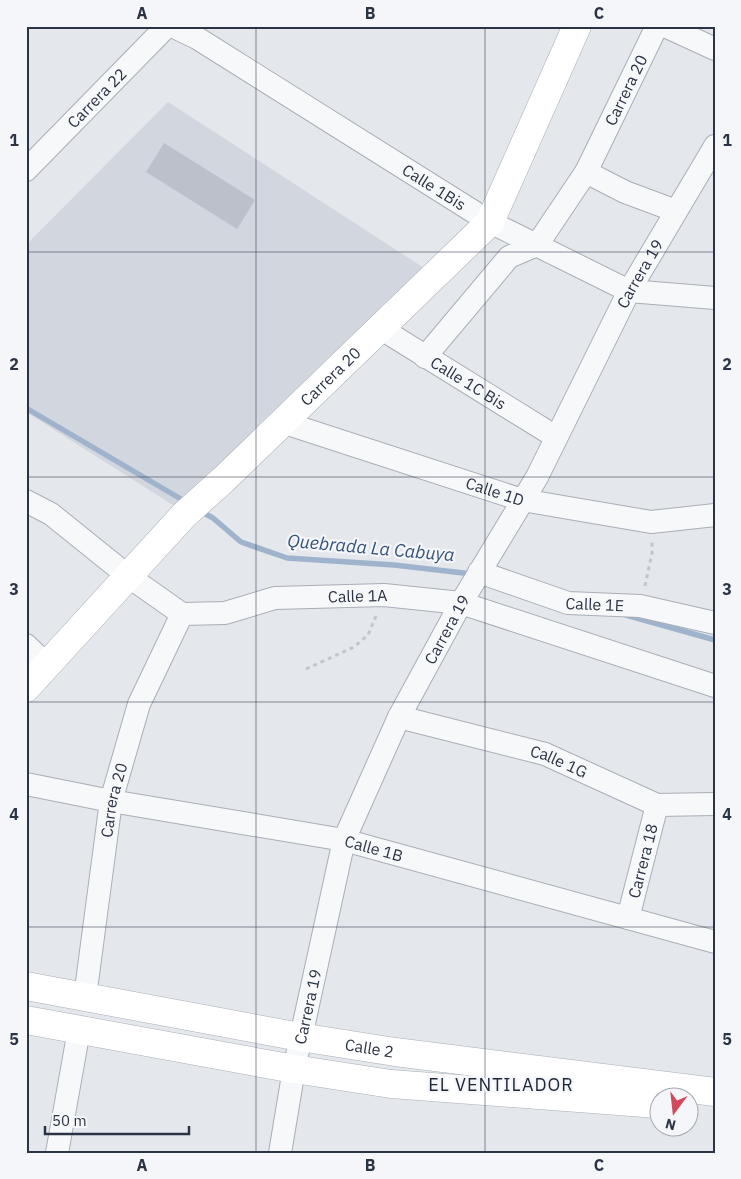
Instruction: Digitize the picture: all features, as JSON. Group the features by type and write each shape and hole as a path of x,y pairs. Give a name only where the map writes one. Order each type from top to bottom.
{"street":[{"name":"Carrera 22","path":"26,170 167,26"},
{"name":"Calle 1Bis","path":"172,26 200,32 490,222 629,291 715,298"},
{"name":"Carrera 20","path":"537,245 586,172 657,26"},
{"path":"665,26 715,49"},
{"name":"Carrera 20","path":"26,688 194,507 490,222 571,30"},
{"name":"Carrera 19","path":"280,1153 300,1037 344,840 400,717 474,581 537,477 629,291 715,146"},
{"path":"586,172 625,192 676,211"},
{"path":"425,356 509,257 537,245"},
{"name":"Calle 1C Bis","path":"380,328 556,437"},
{"name":"Calle 1D","path":"282,422 522,500 652,522 715,515"},
{"path":"26,500 51,514 128,576 182,614"},
{"name":"Calle 1A","path":"182,614 225,613 275,598 384,594 474,581 715,686"},
{"name":"Calle 1E","path":"474,581 568,603 631,606 715,622"},
{"name":"Carrera 20","path":"85,998 111,800 139,704 182,614"},
{"path":"26,645 47,665"},
{"name":"Calle 1G","path":"400,717 545,754 657,805 715,804"},
{"name":"Calle 1B","path":"26,784 344,840 715,942"},
{"name":"Carrera 18","path":"628,918 657,805"},
{"name":"Calle 2","path":"26,986 300,1037 395,1052 715,1092"},
{"name":"Calle 2","path":"26,1020 294,1069 391,1084 648,1103"},
{"path":"57,1153 79,1030"},
{"path":"698,1103 715,1102"}],"path":[{"path":"631,606 652,553 652,522"},
{"path":"306,669 354,647 368,635 384,594"}],"shaded area":[{"path":"168,102 424,268 176,507 26,412 26,245"}],"building":[{"path":"164,143 255,200 237,229 146,172"}],"waterway":[{"name":"Quebrada La Cabuya","path":"26,408 186,502"},
{"name":"Quebrada La Cabuya","path":"200,511 213,518 241,542 287,558 394,565 472,574"},
{"name":"Quebrada La Cabuya","path":"626,615 715,640"}],"district":[{"name":"EL VENTILADOR","path":"501,1085"}]}
